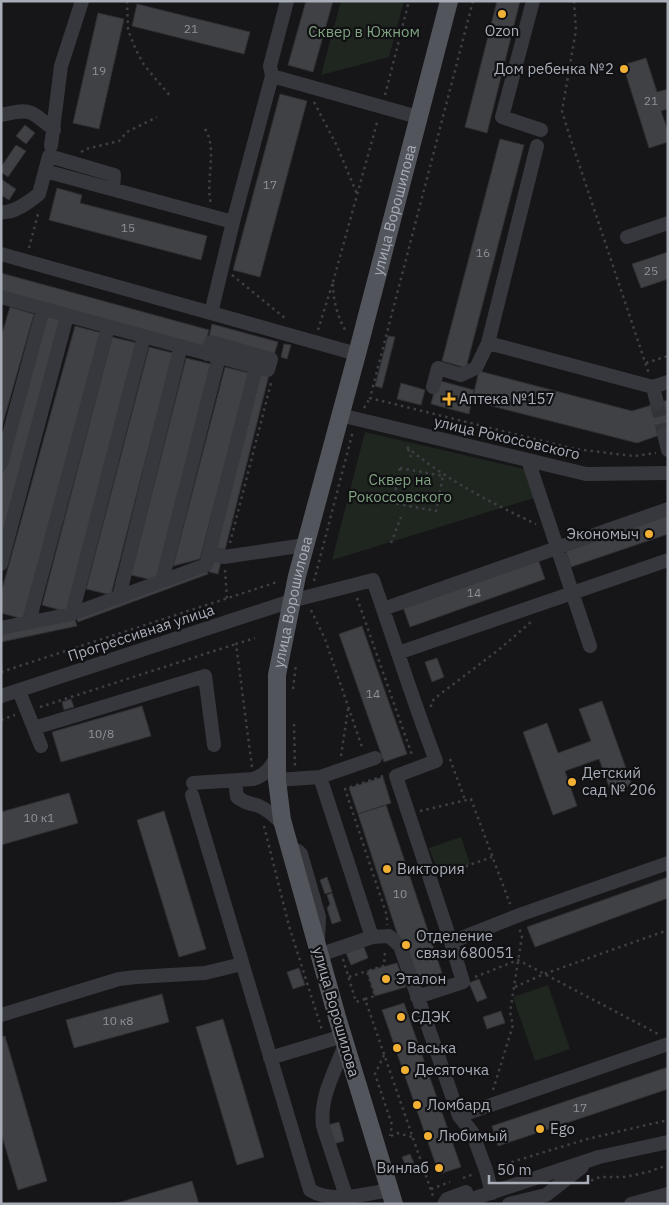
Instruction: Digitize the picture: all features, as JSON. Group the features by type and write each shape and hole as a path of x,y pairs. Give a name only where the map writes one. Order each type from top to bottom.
{"main road":[{"name":"улица Ворошилова","path":"392,1197 318,951 284,826 277,780 277,675 299,602 305,545 340,415 354,346 449,1"}],"street":[{"path":"52,146 61,66 82,1"},
{"path":"211,313 272,76 270,66 287,1"},
{"path":"532,1 502,117 541,130"},
{"path":"272,76 418,117"},
{"path":"1,115 23,110 32,112 54,130"},
{"path":"433,388 438,368 461,375 476,368 488,343 537,146"},
{"path":"2,214 25,204 39,194 46,171 233,222"},
{"path":"627,237 668,223"},
{"path":"1,254 211,313 354,346"},
{"path":"1,298 213,355"},
{"path":"1,464 43,309"},
{"path":"1,564 68,316"},
{"path":"29,622 108,327"},
{"path":"72,614 144,336"},
{"path":"1,628 72,614 206,565 256,367 268,370 271,359 211,342 213,355 162,581"},
{"path":"488,343 653,387 668,382"},
{"path":"119,596 181,346"},
{"path":"653,387 657,403"},
{"name":"улица Рокоссовского","path":"340,415 586,474 668,473"},
{"path":"664,434 664,451"},
{"path":"528,460 590,646"},
{"path":"417,997 463,982 396,776 436,761 413,701 383,609 668,509"},
{"path":"209,553 227,556 305,545"},
{"path":"398,653 668,560"},
{"name":"Прогрессивная улица","path":"1,696 373,580 383,609"},
{"path":"34,728 206,676 214,744"},
{"path":"19,690 41,746"},
{"path":"277,755 271,768 263,776 192,789 310,1190 327,1197 346,1199 392,1197"},
{"path":"277,780 320,776 371,759"},
{"path":"320,776 379,936"},
{"path":"235,781 237,798 246,804 267,810 284,826"},
{"path":"450,942 515,917 668,864"},
{"path":"318,951 379,936 393,938 400,946 459,1116 472,1132 480,1152 490,1189"},
{"path":"1,1015 119,979 205,973 242,964"},
{"path":"270,1058 325,1041 344,1040 328,1086 321,1114 322,1126 346,1199"},
{"path":"459,1116 664,1040"},
{"path":"457,1204 490,1189 668,1142"},
{"path":"439,1202 548,1175 591,1161"},
{"path":"554,1197 591,1161"},
{"path":"548,1175 554,1197"},
{"path":"630,1204 668,1194"},
{"path":"509,1204 546,1195 554,1197"}],"path":[{"path":"127,1 128,30 136,50 144,65 171,96"},
{"path":"385,93 409,1"},
{"path":"473,1 370,398 575,449 634,456 664,451"},
{"path":"574,1 576,30 562,111 653,387"},
{"path":"313,101 337,146 357,194"},
{"path":"79,153 86,149 119,141 127,132 157,117"},
{"path":"318,330 378,117"},
{"path":"206,129 211,137 209,186 216,217"},
{"path":"29,249 38,216"},
{"path":"223,265 289,322"},
{"path":"333,282 333,298 339,318 354,346"},
{"path":"646,363 668,356"},
{"path":"227,598 225,571 227,556 272,378"},
{"path":"407,448 421,459 490,502 540,526"},
{"path":"400,468 443,476 436,511 393,503 400,468"},
{"path":"391,543 401,517"},
{"path":"1,672 277,582"},
{"path":"352,585 413,755 406,757"},
{"path":"299,602 325,639 348,706 371,759"},
{"path":"431,707 431,703 435,698 537,618"},
{"path":"1,720 255,638"},
{"path":"236,644 253,779"},
{"path":"339,770 348,706"},
{"path":"448,754 465,800"},
{"path":"348,977 384,966 379,936 387,916 345,789 388,774"},
{"path":"414,812 471,799 522,936 510,1012 513,1025 489,1105"},
{"path":"257,806 263,822 290,926 325,1041"},
{"path":"435,878 492,857"},
{"path":"514,988 544,974 668,930"},
{"path":"518,960 664,1040"},
{"path":"463,982 518,960"},
{"path":"365,999 375,996 368,971"},
{"path":"384,1055 375,1074 392,1125 389,1136 397,1133 413,1137"},
{"path":"500,1166 587,1139 668,1120"},
{"path":"418,1150 439,1202"},
{"path":"581,1185 600,1177 625,1177 668,1165"}],"green space":[{"name":"Сквер в Южном","path":"341,1 404,1 389,57 321,75"},
{"name":"Сквер на Рокоссовского","path":"365,432 528,470 537,497 332,560"},
{"path":"461,837 470,864 439,874 429,848"},
{"path":"548,985 570,1049 535,1061 513,997"}],"building":[{"path":"306,1 333,1 313,72 288,65"},
{"path":"497,1 520,1 487,133 465,127"},
{"path":"137,4 250,32 244,54 132,26"},
{"path":"98,13 124,19 99,129 73,123"},
{"path":"646,58 657,92 668,89 668,109 661,111 668,131 668,142 649,148 623,65"},
{"path":"280,94 307,101 260,277 233,270"},
{"path":"25,125 35,133 26,144 16,136"},
{"path":"500,139 524,145 466,368 442,361"},
{"path":"16,145 26,151 8,177 1,172 1,167"},
{"path":"1,179 16,189 9,200 1,195"},
{"path":"57,188 82,195 80,203 207,236 201,260 49,220"},
{"path":"668,252 668,279 641,288 632,264"},
{"path":"1,273 209,330 204,348 1,292"},
{"path":"10,307 34,314 1,430 1,337"},
{"path":"46,316 64,321 1,545 1,477"},
{"path":"212,324 278,342 274,355 209,337"},
{"path":"75,326 102,333 23,619 1,613 1,593"},
{"path":"388,336 395,337 382,388 375,386"},
{"path":"112,337 137,343 67,612 42,605"},
{"path":"284,344 291,345 287,359 281,357"},
{"path":"149,347 173,353 111,595 86,589"},
{"path":"186,358 211,364 156,581 131,575"},
{"path":"225,367 249,373 200,559 173,566"},
{"path":"479,371 632,411 668,400 668,432 637,443 472,401"},
{"path":"257,372 269,375 225,550 212,547"},
{"path":"437,380 474,390 469,414 431,404"},
{"path":"401,383 425,390 421,405 397,399"},
{"path":"668,514 668,534 571,567 565,549"},
{"path":"538,559 545,579 410,627 403,607"},
{"path":"212,560 221,562 218,574 209,572"},
{"path":"205,567 208,574 78,622 76,615"},
{"path":"74,616 77,626 1,642 1,631"},
{"path":"362,626 407,754 384,762 339,634"},
{"path":"437,658 444,677 432,682 425,662"},
{"path":"71,699 74,707 64,710 62,702"},
{"path":"602,701 632,785 611,792 599,759 565,771 577,806 553,815 523,732 547,723 558,753 591,741 579,709"},
{"path":"142,706 151,736 61,762 52,732"},
{"path":"383,777 391,803 358,814 349,788"},
{"path":"69,793 78,823 1,845 1,812"},
{"path":"386,805 442,973 413,982 358,814"},
{"path":"164,811 206,949 179,957 137,820"},
{"path":"327,877 332,892 325,894 320,880"},
{"path":"668,877 668,898 535,947 527,927"},
{"path":"332,893 341,921 332,924 327,908 330,904 327,895"},
{"path":"364,947 368,958 351,965 346,953"},
{"name":"Эталон","path":"397,963 406,987 375,996 367,971"},
{"path":"299,968 305,985 293,989 287,972"},
{"path":"479,979 487,998 477,1002 469,983"},
{"path":"162,994 169,1022 74,1048 66,1020"},
{"path":"404,1003 461,1167 439,1174 382,1010"},
{"path":"501,1011 505,1023 487,1029 483,1017"},
{"path":"223,1019 264,1157 237,1165 196,1027"},
{"path":"5,1036 47,1181 18,1190 1,1133 1,1037"},
{"path":"668,1067 668,1089 498,1146 492,1126"},
{"path":"339,1122 344,1141 333,1144 328,1125"},
{"path":"410,1154 417,1170 409,1174 402,1157"},
{"path":"192,1181 199,1204 114,1204"}],"tunnel":[{"path":"657,403 664,434"}],"place":[{"name":"Ozon","path":"502,14"},
{"name":"Дом ребенка №2","path":"624,69"},
{"name":"Аптека №157","path":"449,399"},
{"name":"Экономыч","path":"649,534"},
{"name":"Детский сад № 206","path":"572,782"},
{"name":"Виктория","path":"387,869"},
{"name":"Отделение связи 680051","path":"406,945"},
{"name":"Эталон","path":"386,979"},
{"name":"СДЭК","path":"401,1017"},
{"name":"Васька","path":"397,1048"},
{"name":"Десяточка","path":"405,1070"},
{"name":"Ломбард","path":"417,1105"},
{"name":"Ego","path":"540,1129"},
{"name":"Любимый","path":"428,1136"},
{"name":"Винлаб","path":"439,1168"}]}
